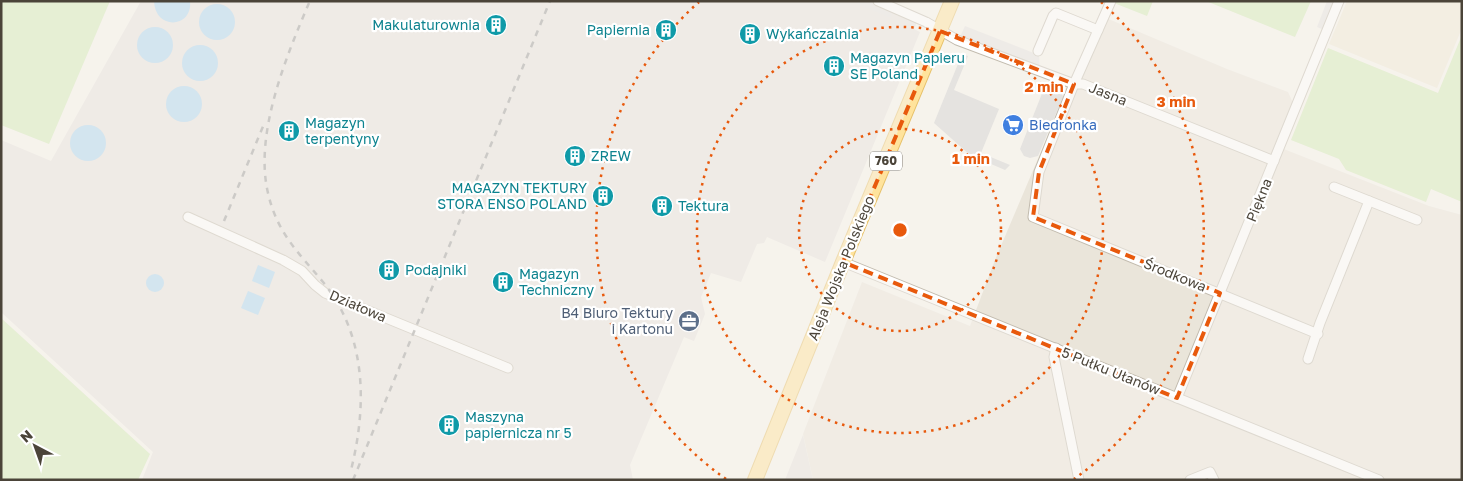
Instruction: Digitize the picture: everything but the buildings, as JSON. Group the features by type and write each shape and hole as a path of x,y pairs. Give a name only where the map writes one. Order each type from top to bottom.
{"main road":[{"name":"Aleja Wojska Polskiego","path":"755,480 843,262 952,1"}],"street":[{"name":"Jasna","path":"878,1 926,22 957,40 1074,84 1083,84 1274,161"},
{"path":"1074,84 1111,1"},
{"name":"Piękna","path":"1177,398 1339,1"},
{"path":"1038,51 1056,13 1098,30"},
{"name":"Środkowa","path":"1074,84 1039,172 1033,216 1318,334"},
{"path":"1334,187 1417,220"},
{"path":"1308,359 1369,201"},
{"name":"Działowa","path":"188,217 283,260 302,271 324,293 508,368"},
{"name":"5 Pułku Ułanów","path":"843,262 1379,480"},
{"path":"1056,348 1054,357 1079,480"},
{"path":"1190,480 1210,472 1214,480"}],"highlighted area":[{"path":"940,31 1074,84 1039,172 1033,217 1220,293 1177,398 843,262"}],"shaded area":[{"path":"141,1 870,1 897,12 896,15 917,22 914,29 920,32 825,262 767,237 764,243 757,244 741,282 711,273 701,297 705,314 694,341 684,337 630,465 633,480 142,480 153,452 1,312 1,140 51,161"},
{"path":"851,1 868,1 893,12 891,18"},
{"path":"1327,1 1336,1 1324,30 1317,27"},
{"path":"1347,1 1462,1 1462,28 1437,88 1329,44"},
{"path":"1099,15 1227,69 1288,92 1293,103 1276,146 1429,206 1462,215 1462,480 813,480 803,434 862,282 970,326 995,260"},
{"path":"965,26 1039,55 1040,68 960,37"},
{"path":"962,54 968,56 954,90 999,109 981,153 1010,165 1005,170 970,155 934,123"},
{"path":"1045,86 1050,92 1056,94 1061,91 1063,97 1038,156 1030,158 1024,156 1020,149"},
{"path":"803,435 813,480 785,480"}],"green space":[{"path":"1,1 110,1 49,144 1,125"},
{"path":"1115,1 1153,1 1147,16 1114,3"},
{"path":"1206,1 1311,1 1295,37"},
{"path":"1462,35 1462,202 1431,189 1426,202 1346,170 1339,159 1291,140 1328,48 1438,93"},
{"path":"1,318 150,454 138,480 1,480"}],"water":[{"path":"154,1 190,1 189,10 186,17 180,21 167,21 160,17 156,11"},
{"path":"217,4 224,5 230,9 234,15 234,29 230,35 224,39 217,40 210,39 204,35 200,29 199,22 200,15 204,9 210,5"},
{"path":"155,27 162,28 168,32 172,38 172,52 168,58 162,62 155,63 148,62 142,58 138,52 137,45 138,38 142,32 148,28"},
{"path":"200,45 207,46 213,50 217,56 217,70 213,76 207,80 200,81 193,80 187,76 183,70 182,63 183,56 187,50 193,46"},
{"path":"184,86 191,87 197,91 201,97 201,111 197,117 191,121 184,122 177,121 171,117 167,111 166,104 167,97 171,91 177,87"},
{"path":"88,125 95,126 101,130 105,136 105,150 101,156 95,160 88,161 81,160 75,156 71,150 70,143 71,136 75,130 81,126"},
{"path":"258,265 275,272 269,288 252,281"},
{"path":"155,274 161,277 164,283 161,289 155,292 149,289 146,283 149,277"},
{"path":"248,291 265,298 258,315 241,308"}],"railway":[{"path":"353,480 550,1"},
{"path":"309,3 282,71 275,96 265,146 265,170 268,193 277,220 297,251 323,282 337,303 348,325 355,348 360,372 361,397 360,421 351,470"},
{"path":"224,221 264,124"}],"place":[{"name":"Makulaturownia","path":"496,25"},
{"name":"Papiernia","path":"666,30"},
{"name":"Wykańczalnia","path":"750,34"},
{"name":"Magazyn Papieru SE Poland","path":"834,66"},
{"name":"Biedronka","path":"1013,125"},
{"name":"Magazyn terpentyny","path":"289,131"},
{"name":"ZREW","path":"575,156"},
{"name":"MAGAZYN TEKTURY STORA ENSO POLAND","path":"603,196"},
{"name":"Tektura","path":"662,206"},
{"name":"Podajniki","path":"389,270"},
{"name":"Magazyn Techniczny","path":"503,282"},
{"name":"B4 Biuro Tektury i Kartonu","path":"689,321"},
{"name":"Maszyna papiernicza nr 5","path":"449,425"}]}
